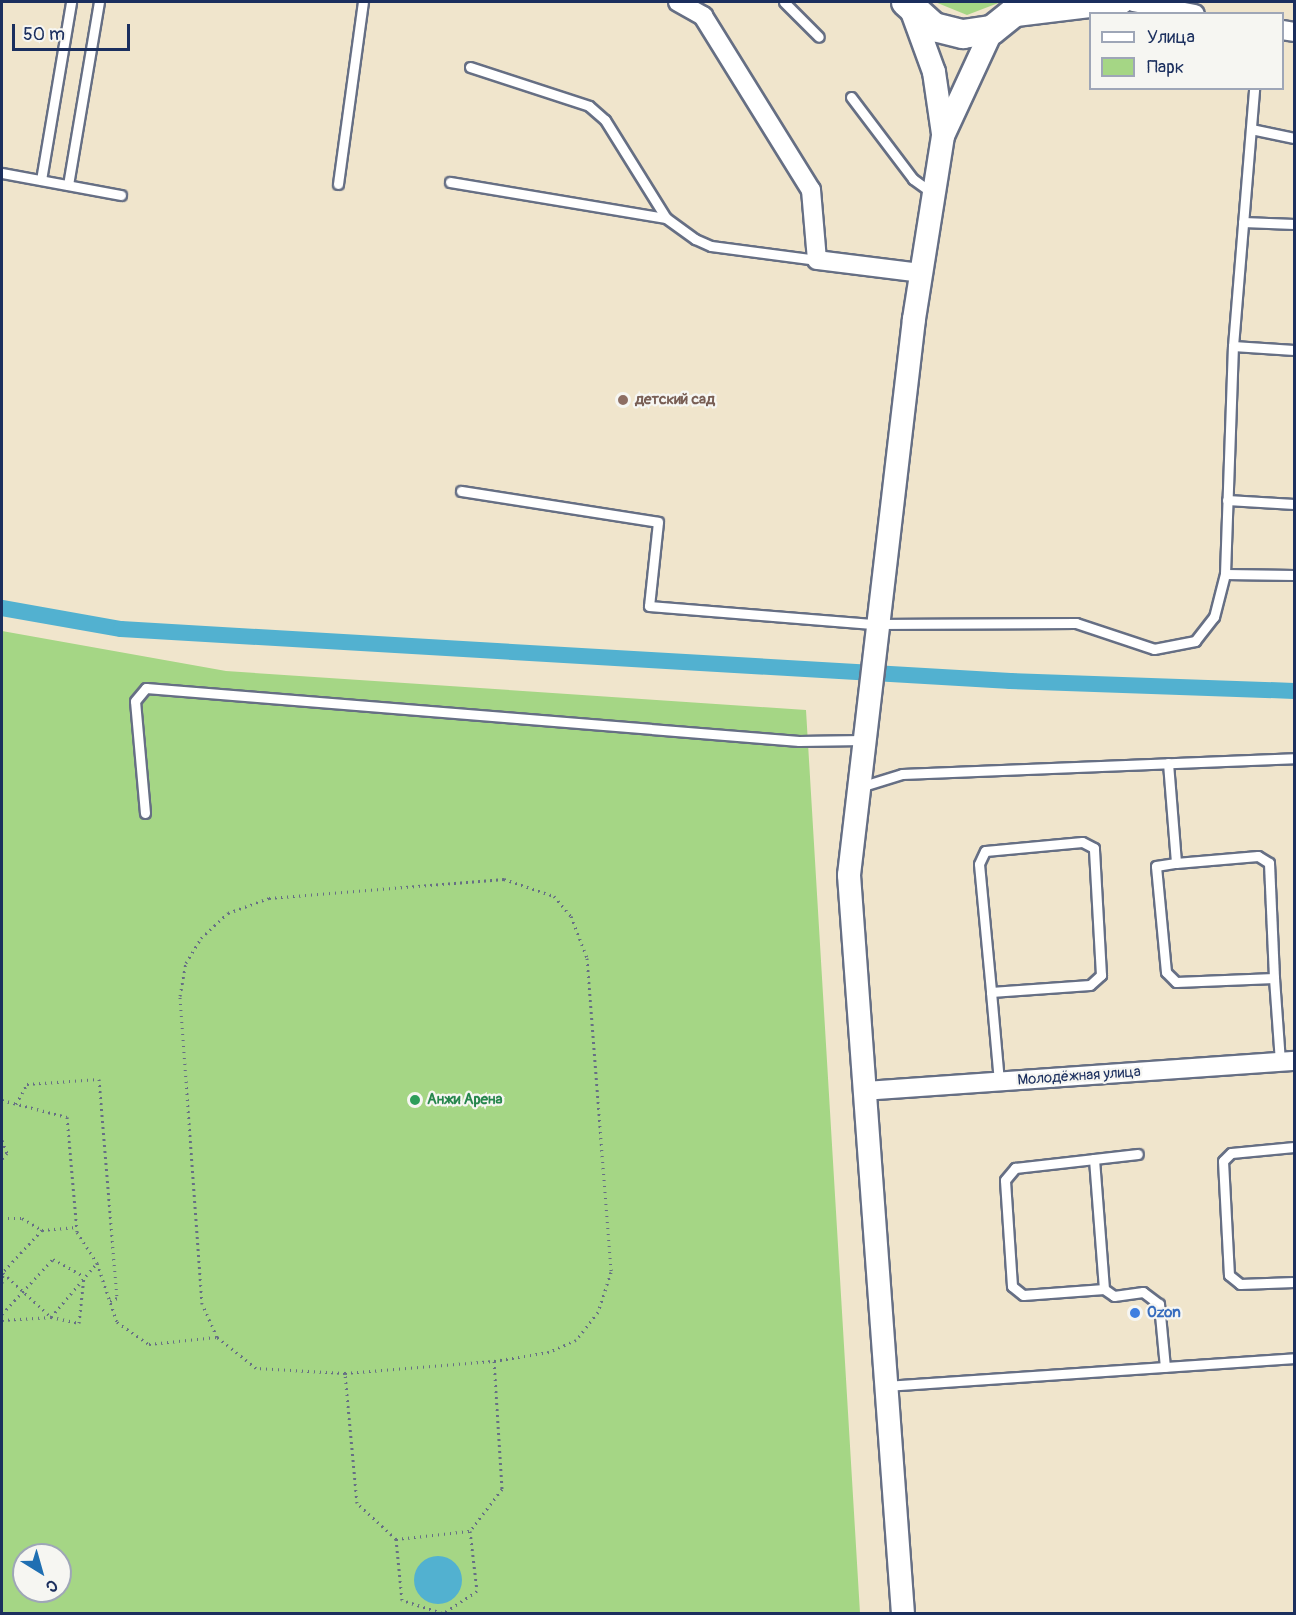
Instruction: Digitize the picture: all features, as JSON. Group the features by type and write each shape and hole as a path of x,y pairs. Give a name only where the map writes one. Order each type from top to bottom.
{"main road":[{"path":"908,5 934,27 963,34 1012,15"}],"street":[{"path":"678,2 703,16 811,190 817,260 921,273"},
{"path":"943,136 1012,15 1122,2"},
{"path":"1133,2 1185,12"},
{"path":"903,1614 849,875 874,634 921,273 943,136 934,72 908,5"},
{"name":"Молодёжная улица","path":"864,1091 1287,1062"}],"lane":[{"path":"41,180 71,2"},
{"path":"68,185 99,2"},
{"path":"338,184 363,2"},
{"path":"784,2 819,37"},
{"path":"470,67 589,106 605,120 666,218"},
{"path":"461,491 658,522 649,606 874,634 1076,623 1154,649 1176,648 1195,641 1214,617 1225,574 1233,346 1254,90"},
{"path":"851,97 913,179 934,194"},
{"path":"1251,129 1294,138"},
{"path":"2,172 121,195"},
{"path":"450,182 666,218 711,246 817,260"},
{"path":"1243,222 1294,224"},
{"path":"1233,346 1294,350"},
{"path":"1227,500 1294,504"},
{"path":"1225,574 1294,575"},
{"path":"145,813 135,701 146,688 799,741 863,740"},
{"path":"858,788 902,774 1294,758"},
{"path":"1168,763 1176,863"},
{"path":"991,992 1090,984 1101,975 1094,848 1082,842 985,851 979,864 999,1082"},
{"path":"1274,978 1176,982 1166,972 1156,866 1258,856 1269,863 1274,978 1287,1062"},
{"path":"1294,1147 1231,1153 1222,1161 1229,1275 1240,1284 1294,1282"},
{"path":"1138,1154 1015,1168 1005,1180 1012,1286 1023,1294 1104,1289 1114,1296 1143,1292 1159,1304 1165,1367"},
{"path":"1094,1159 1104,1289"},
{"path":"886,1386 1294,1358"}],"path":[{"path":"504,879 554,896 571,915 587,958 611,1272 598,1312 576,1340 549,1352 494,1361 345,1374 256,1368 217,1336 202,1304 180,996 186,963 201,938 228,914 269,898 504,879"},
{"path":"16,1104 27,1084 99,1079 117,1298 110,1301"},
{"path":"2,1100 67,1117 76,1227 97,1263 117,1322 149,1344 217,1336"},
{"path":"2,1140 7,1153 2,1159"},
{"path":"2,1218 22,1218 42,1230 76,1227"},
{"path":"2,1283 2,1273 42,1230"},
{"path":"2,1314 53,1259 84,1276"},
{"path":"51,1317 97,1263"},
{"path":"2,1273 51,1317"},
{"path":"2,1320 51,1317 79,1323 84,1276"},
{"path":"345,1374 357,1503 396,1539 402,1600 442,1613 477,1591 470,1531 501,1489 494,1361"},
{"path":"396,1539 470,1531"}],"green space":[{"path":"935,2 1001,2 967,15"},
{"name":"Анжи Арена","path":"2,631 226,671 806,710 860,1613 2,1613"}],"water":[{"path":"438,1556 455,1563 462,1580 455,1597 438,1604 421,1597 414,1580 421,1563"}],"waterway":[{"path":"2,608 121,629 1010,681 1294,691"}],"place":[{"name":"детский сад","path":"623,400"},
{"name":"Анжи Арена","path":"415,1100"},
{"name":"Ozon","path":"1135,1313"}]}
